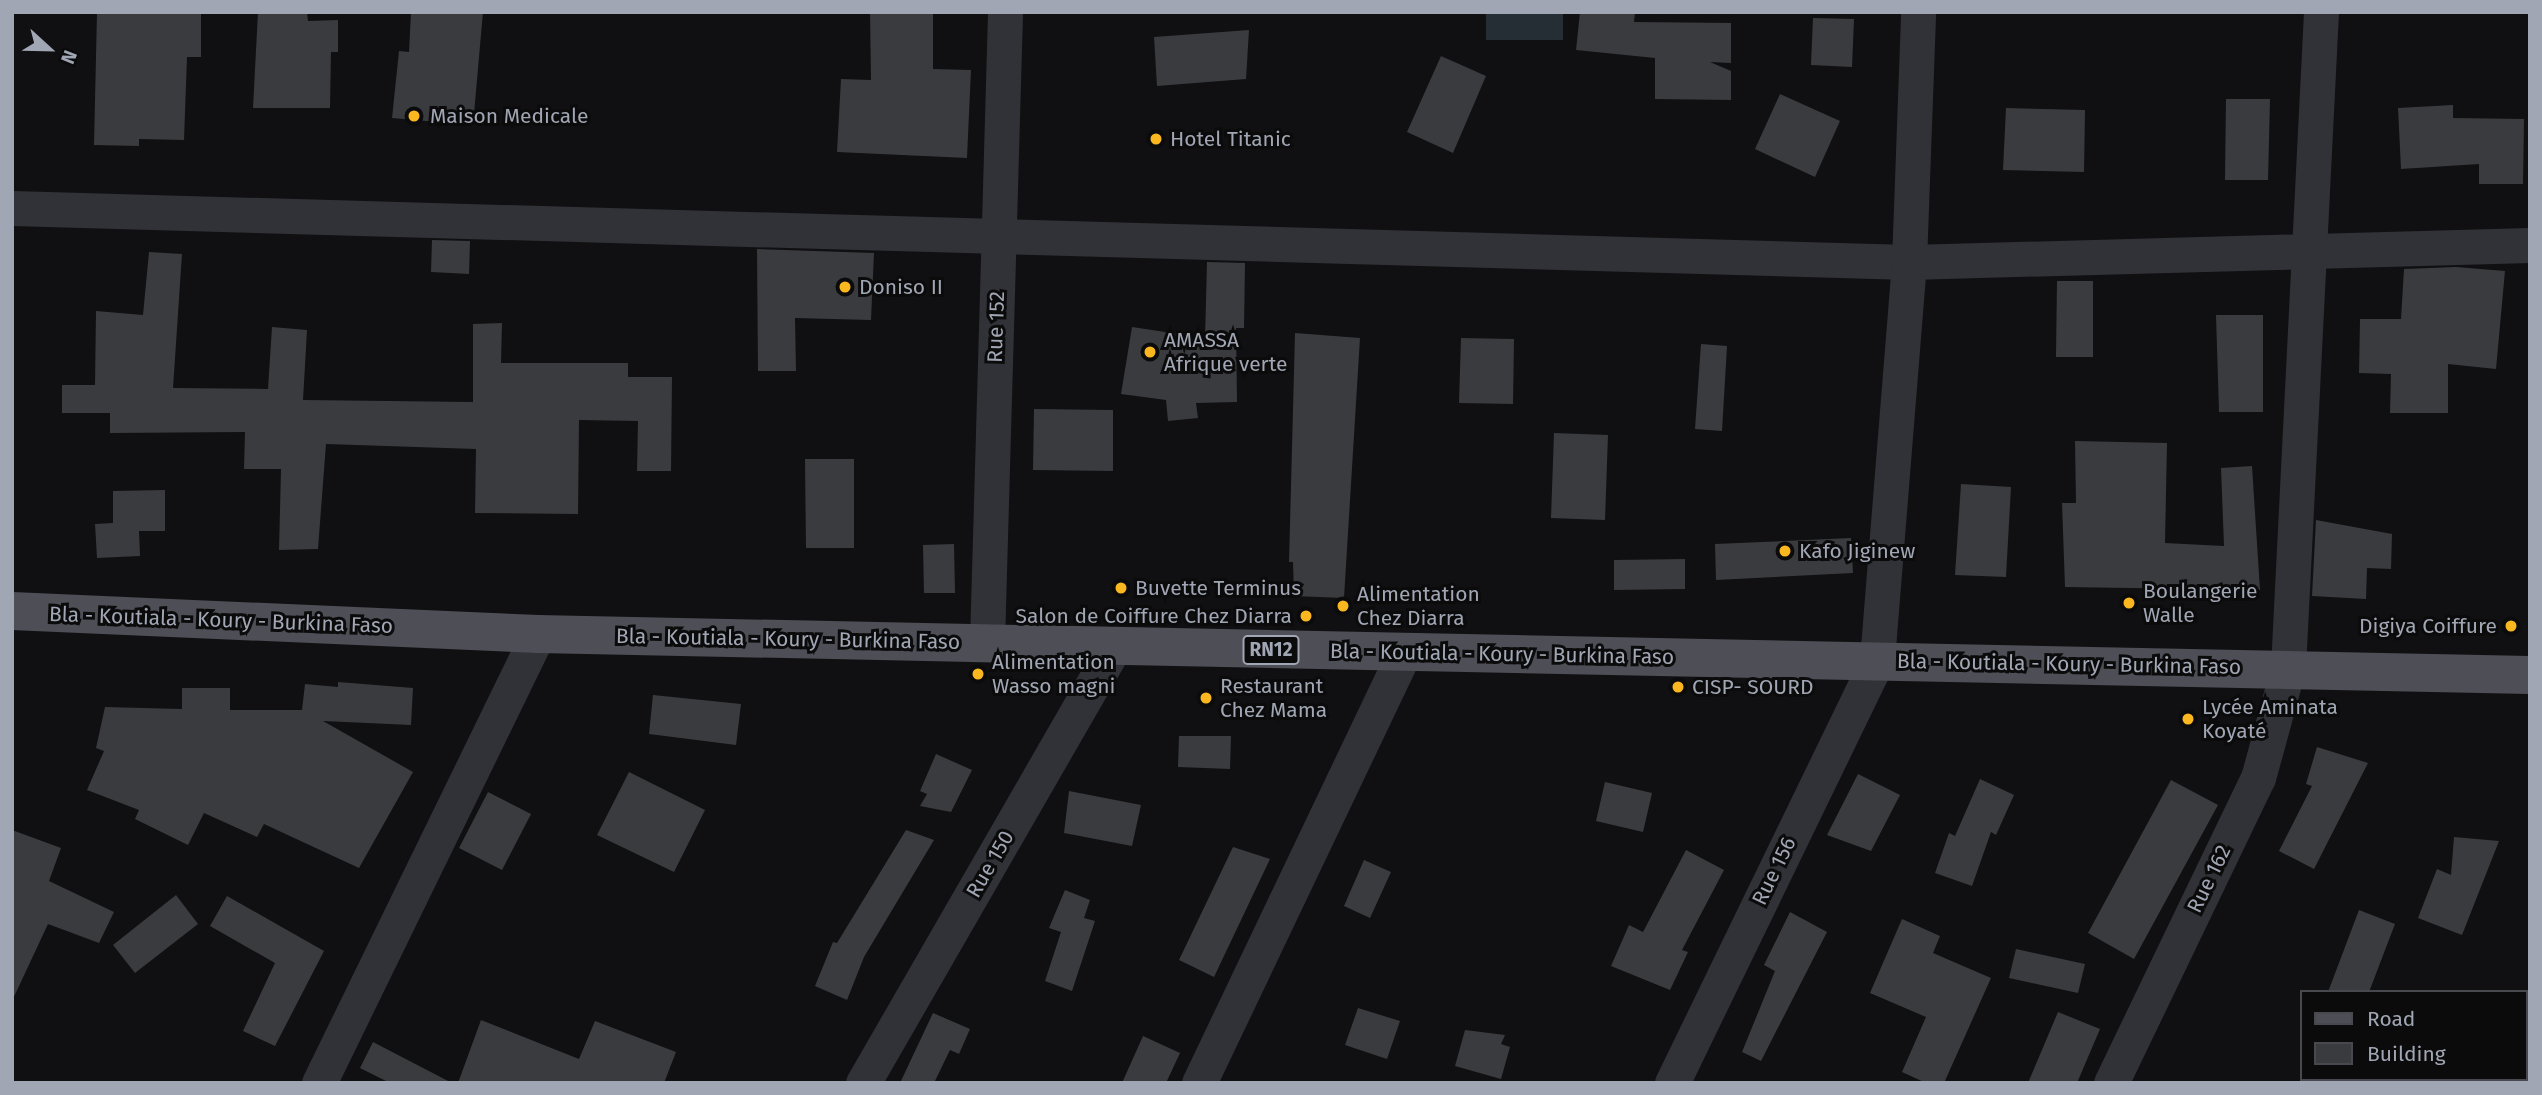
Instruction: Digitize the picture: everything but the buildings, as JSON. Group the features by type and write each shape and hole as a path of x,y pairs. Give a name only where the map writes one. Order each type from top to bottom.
{"main road":[{"name":"Bla - Koutiala - Koury - Burkina Faso","path":"12,611 538,634 1116,644 1404,654 1877,660 2530,675"}],"street":[{"name":"Rue 152","path":"987,642 1005,12"},
{"name":"Rue 162","path":"2111,1083 2258,778 2288,668 2321,12"},
{"path":"1877,660 1909,262 1918,14"},
{"path":"12,208 1909,262 2530,245"},
{"path":"319,1083 538,634"},
{"name":"Rue 150","path":"863,1083 1116,644"},
{"path":"1199,1083 1404,654"},
{"name":"Rue 156","path":"1672,1083 1877,660"}],"shaded area":[{"path":"1486,12 1563,12 1563,40 1486,40"}],"place":[{"name":"Maison Medicale","path":"414,116"},
{"name":"Hotel Titanic","path":"1156,139"},
{"name":"Doniso II","path":"845,287"},
{"name":"AMASSA Afrique verte","path":"1150,352"},
{"name":"Kafo Jiginew","path":"1785,551"},
{"name":"Buvette Terminus","path":"1121,588"},
{"name":"Boulangerie Walle","path":"2129,603"},
{"name":"Alimentation Chez Diarra","path":"1343,606"},
{"name":"Salon de Coiffure Chez Diarra","path":"1306,616"},
{"name":"Digiya Coiffure","path":"2511,626"},
{"name":"Alimentation Wasso magni","path":"978,674"},
{"name":"CISP- SOURD","path":"1678,687"},
{"name":"Restaurant Chez Mama","path":"1206,698"},
{"name":"Lycée Aminata Koyaté","path":"2188,719"}]}
